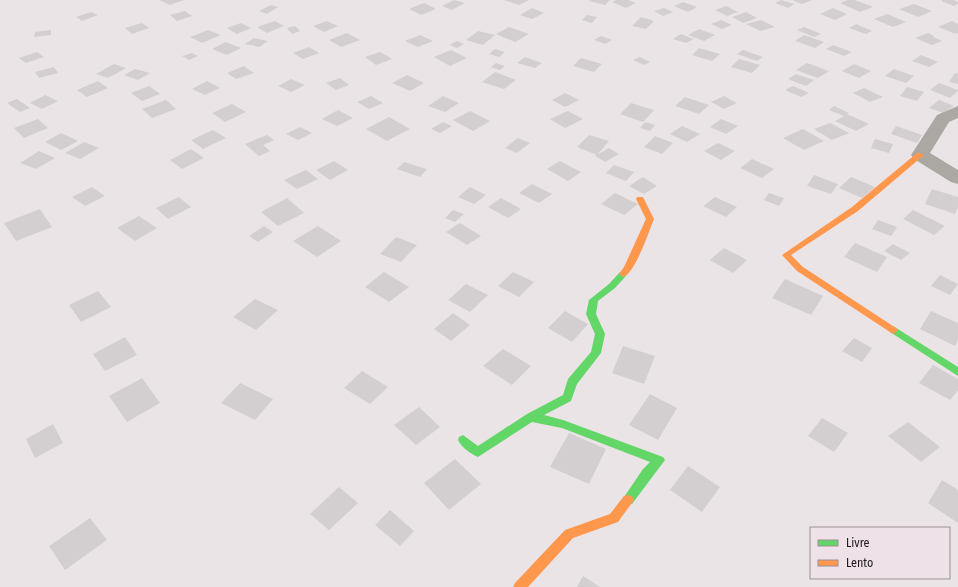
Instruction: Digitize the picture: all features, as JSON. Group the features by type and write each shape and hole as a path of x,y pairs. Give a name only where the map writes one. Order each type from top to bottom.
{"street":[{"path":"958,111 943,119 920,155 855,209 786,255 800,269 958,372"},
{"path":"920,155 958,178"},
{"path":"463,440 478,452 531,417 567,398 572,382 596,354 600,334 591,314 594,300 612,286 628,269 648,226 650,219 640,198"},
{"path":"520,587 569,534 614,518 647,473 659,460 563,424 531,417"}],"building":[{"path":"159,0 184,0 170,5"},
{"path":"454,0 465,3 452,10 442,6"},
{"path":"504,0 529,0 519,5"},
{"path":"610,0 605,5 589,1"},
{"path":"616,0 628,0 636,3 626,8 612,2"},
{"path":"781,0 794,4 788,8 775,3"},
{"path":"792,0 812,0 802,4"},
{"path":"848,0 855,0 873,7 860,12 840,3"},
{"path":"953,0 958,2 958,4 954,6 941,1"},
{"path":"683,2 697,7 688,12 674,6"},
{"path":"424,3 436,9 421,15 409,9"},
{"path":"914,4 932,11 918,17 899,9"},
{"path":"271,5 278,7 267,14 259,11"},
{"path":"726,6 738,12 727,16 715,10"},
{"path":"532,8 544,13 532,19 520,15"},
{"path":"664,8 673,12 663,16 654,11"},
{"path":"833,8 847,14 835,20 820,14"},
{"path":"185,11 192,16 177,21 170,15"},
{"path":"91,12 98,15 82,21 76,17"},
{"path":"746,12 757,18 743,23 732,17"},
{"path":"887,14 906,22 893,27 874,19"},
{"path":"587,15 597,17 592,23 582,20"},
{"path":"641,17 654,21 646,29 632,26"},
{"path":"721,20 732,25 722,29 711,24"},
{"path":"761,20 775,27 760,31 746,24"},
{"path":"275,21 284,26 267,33 257,27"},
{"path":"327,21 338,26 324,32 313,26"},
{"path":"952,21 958,24 958,33 956,34 938,27"},
{"path":"142,23 149,28 132,34 125,28"},
{"path":"241,23 251,28 237,34 227,28"},
{"path":"856,24 872,31 866,34 849,28"},
{"path":"295,26 300,31 292,34 287,28"},
{"path":"509,27 529,34 515,42 496,34"},
{"path":"804,27 821,34 814,37 797,30"},
{"path":"699,29 715,35 704,41 688,35"},
{"path":"51,30 51,35 34,37 35,32"},
{"path":"208,30 221,35 202,43 190,37"},
{"path":"478,31 495,35 483,45 466,40"},
{"path":"347,33 360,40 341,47 329,40"},
{"path":"928,33 942,41 932,45 915,38"},
{"path":"681,34 694,39 686,43 673,39"},
{"path":"420,35 433,41 418,47 405,41"},
{"path":"804,35 824,42 815,48 795,41"},
{"path":"601,36 612,40 605,44 594,40"},
{"path":"254,38 268,41 259,47 245,44"},
{"path":"457,41 464,44 457,48 450,45"},
{"path":"226,42 241,48 227,55 212,49"},
{"path":"833,45 852,52 844,56 826,49"},
{"path":"309,47 319,53 303,59 293,53"},
{"path":"699,48 720,54 712,61 692,55"},
{"path":"495,49 505,52 499,57 489,54"},
{"path":"451,50 467,58 450,66 434,57"},
{"path":"743,50 763,57 757,61 737,54"},
{"path":"37,52 44,57 26,63 19,58"},
{"path":"380,52 392,59 376,65 365,57"},
{"path":"192,53 198,56 189,60 182,56"},
{"path":"921,55 938,62 929,67 912,61"},
{"path":"525,57 542,63 535,68 517,63"},
{"path":"640,57 650,62 644,65 633,60"},
{"path":"581,58 602,64 594,72 573,66"},
{"path":"739,59 760,65 752,73 731,67"},
{"path":"496,63 505,66 500,70 491,67"},
{"path":"807,63 829,71 818,78 796,70"},
{"path":"114,64 126,68 108,78 96,74"},
{"path":"854,64 871,71 859,78 842,71"},
{"path":"244,66 254,73 236,79 227,73"},
{"path":"54,67 58,73 39,78 35,72"},
{"path":"135,69 150,73 138,80 124,75"},
{"path":"894,69 914,76 906,83 885,76"},
{"path":"495,72 516,80 504,89 482,82"},
{"path":"955,73 958,74 958,84 949,82"},
{"path":"796,74 814,80 806,86 788,79"},
{"path":"407,75 424,83 410,91 392,83"},
{"path":"340,78 349,85 336,90 326,83"},
{"path":"291,79 305,85 291,92 278,86"},
{"path":"98,81 108,88 87,97 77,90"},
{"path":"207,81 220,88 205,95 192,89"},
{"path":"939,83 958,91 950,98 930,90"},
{"path":"149,86 160,94 142,101 131,93"},
{"path":"793,86 809,93 801,97 785,90"},
{"path":"907,87 924,92 917,101 900,96"},
{"path":"864,88 883,97 870,102 853,93"},
{"path":"565,93 579,100 565,107 552,100"},
{"path":"45,95 58,101 42,109 30,103"},
{"path":"371,96 383,103 369,109 357,102"},
{"path":"443,96 459,103 445,112 428,106"},
{"path":"724,96 737,103 724,109 711,102"},
{"path":"685,97 709,105 699,114 675,106"},
{"path":"17,99 30,108 20,112 7,103"},
{"path":"166,100 176,109 152,118 142,109"},
{"path":"939,100 954,106 943,113 929,108"},
{"path":"631,103 654,110 643,122 620,114"},
{"path":"232,104 246,112 225,122 212,113"},
{"path":"834,106 869,124 856,131 835,121 844,116 829,110"},
{"path":"338,110 353,118 337,126 322,119"},
{"path":"470,111 490,121 473,131 453,120"},
{"path":"568,111 583,119 565,128 550,119"},
{"path":"389,117 410,129 387,141 366,129"},
{"path":"38,119 48,128 24,138 14,128"},
{"path":"721,119 738,126 726,134 710,127"},
{"path":"443,122 452,126 440,133 431,129"},
{"path":"645,122 655,125 650,131 640,128"},
{"path":"830,123 849,133 832,140 814,129"},
{"path":"682,126 700,134 687,142 670,134"},
{"path":"896,126 922,135 917,143 891,134"},
{"path":"300,127 312,133 298,140 286,134"},
{"path":"803,129 824,141 804,150 783,138"},
{"path":"213,130 226,138 203,149 191,140"},
{"path":"61,133 78,141 61,150 45,142"},
{"path":"267,135 274,140 263,145 270,151 259,156 245,144"},
{"path":"589,135 609,141 597,155 577,147"},
{"path":"655,136 673,143 662,154 644,147"},
{"path":"518,138 530,143 517,153 505,148"},
{"path":"875,139 893,144 889,153 871,148"},
{"path":"84,142 99,148 80,159 65,153"},
{"path":"718,143 735,151 721,160 704,151"},
{"path":"609,148 619,154 605,162 595,156"},
{"path":"191,149 204,158 182,169 170,160"},
{"path":"39,151 55,158 36,169 20,163"},
{"path":"752,159 774,169 762,178 740,168"},
{"path":"334,161 348,170 330,180 316,170"},
{"path":"560,161 581,172 568,181 547,169"},
{"path":"404,162 427,169 420,177 397,169"},
{"path":"614,165 634,172 626,181 606,173"},
{"path":"306,170 318,179 297,189 284,180"},
{"path":"814,175 838,184 831,194 807,186"},
{"path":"643,177 657,186 644,194 629,186"},
{"path":"851,177 875,187 862,198 839,188"},
{"path":"532,184 552,194 539,203 519,193"},
{"path":"92,187 105,196 85,206 72,197"},
{"path":"470,187 486,195 474,204 458,197"},
{"path":"932,189 958,197 958,207 955,214 925,204"},
{"path":"615,193 638,204 624,215 601,204"},
{"path":"769,193 784,198 779,206 764,200"},
{"path":"179,197 191,207 168,219 156,208"},
{"path":"715,197 737,207 726,217 703,206"},
{"path":"287,198 304,213 278,226 261,212"},
{"path":"501,198 521,209 508,218 488,207"},
{"path":"40,209 52,227 16,241 4,223"},
{"path":"453,210 464,214 455,222 445,218"},
{"path":"913,210 945,226 934,235 903,219"},
{"path":"139,216 157,228 135,241 117,228"},
{"path":"878,220 897,227 891,236 872,229"},
{"path":"460,223 481,236 467,245 446,232"},
{"path":"264,226 273,232 258,242 249,236"},
{"path":"318,226 341,241 317,257 293,241"},
{"path":"396,237 417,245 401,262 380,254"},
{"path":"855,243 887,257 877,272 844,257"},
{"path":"893,244 910,253 901,260 884,251"},
{"path":"724,248 747,260 733,273 710,260"},
{"path":"384,272 409,287 389,302 365,287"},
{"path":"513,272 534,282 519,297 498,286"},
{"path":"940,275 958,284 950,295 931,286"},
{"path":"785,279 823,296 811,315 772,298"},
{"path":"466,284 488,295 470,312 448,300"},
{"path":"98,291 111,307 81,322 69,305"},
{"path":"255,299 278,310 256,330 233,317"},
{"path":"565,311 588,324 572,342 548,328"},
{"path":"931,311 958,323 958,340 955,346 920,329"},
{"path":"453,313 470,325 451,341 434,329"},
{"path":"125,337 137,355 105,371 93,354"},
{"path":"854,338 872,348 862,362 842,351"},
{"path":"623,346 655,356 644,384 612,373"},
{"path":"503,349 531,366 512,385 483,366"},
{"path":"933,365 958,379 958,390 950,400 919,383"},
{"path":"362,371 388,387 370,404 344,388"},
{"path":"142,378 160,403 127,422 109,396"},
{"path":"240,383 273,399 255,420 221,403"},
{"path":"650,394 677,408 658,440 629,425"},
{"path":"419,407 440,427 416,445 394,425"},
{"path":"822,418 848,433 834,452 808,436"},
{"path":"908,422 940,447 921,462 888,436"},
{"path":"53,424 63,443 35,458 26,439"},
{"path":"569,433 606,449 589,484 550,467"},
{"path":"455,459 481,484 449,510 424,483"},
{"path":"688,466 720,487 702,512 670,490"},
{"path":"942,480 958,490 958,523 928,503"},
{"path":"339,487 358,503 329,530 310,514"},
{"path":"390,510 414,531 400,546 375,525"},
{"path":"90,518 107,540 65,570 49,546"},
{"path":"583,576 600,587 577,587"}],"traffic: fast":[{"path":"531,417 567,398 572,382 596,353 600,334 591,314 594,300 612,286 623,274"},
{"path":"893,330 958,372"},
{"path":"463,440 478,452 531,417 563,424 659,460 647,473 628,500"}],"traffic: slow":[{"path":"893,330 800,269 786,255 855,209 920,155"},
{"path":"623,274 628,269 650,219 640,199"},
{"path":"519,587 569,534 614,518 628,500"}]}
